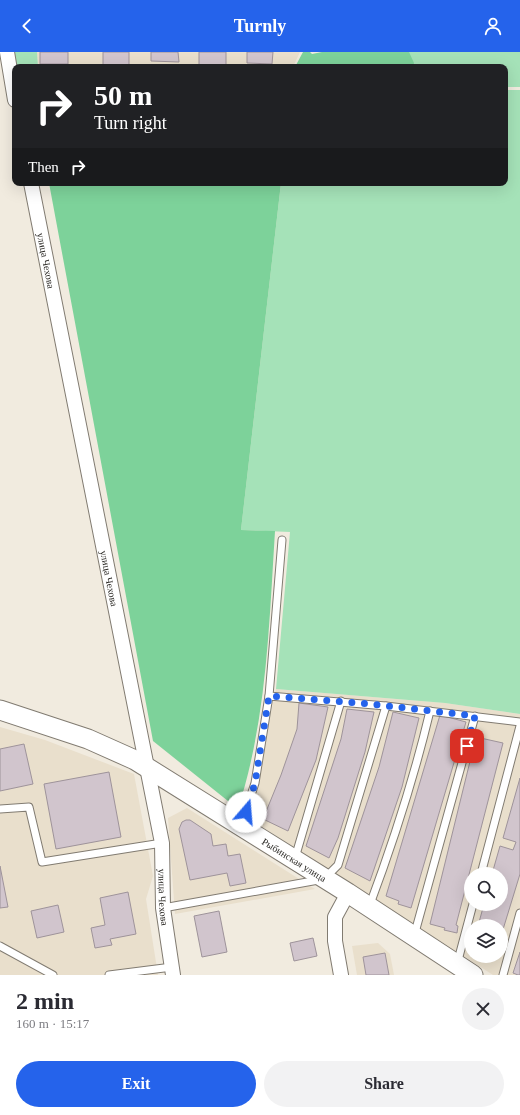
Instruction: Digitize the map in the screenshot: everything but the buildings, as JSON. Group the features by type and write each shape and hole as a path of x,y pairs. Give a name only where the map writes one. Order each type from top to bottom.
{"main road":[{"name":"Рыбинская улица","path":"0,710 88,739 135,760 348,893 473,975"}],"street":[{"path":"7,52 12,82"},
{"name":"улица Чехова","path":"32,186 162,843 163,908 172,971"},
{"path":"342,975 335,940 335,918 348,893"}],"lane":[{"path":"241,826 255,783 269,696 282,540"},
{"path":"269,696 342,701 520,722"},
{"path":"295,860 342,701"},
{"path":"163,908 324,879 338,865 386,706"},
{"path":"369,907 390,850 414,776 430,711"},
{"path":"414,936 475,716"},
{"path":"483,867 520,726"},
{"path":"0,809 29,807 42,862 162,843"},
{"path":"457,964 471,911"},
{"path":"503,975 520,913"},
{"path":"0,946 54,975"},
{"path":"109,975 172,971"}],"shaded area":[{"path":"37,52 300,52 294,64 38,64"},
{"path":"276,689 445,703 520,714 520,975 493,975 474,963 508,963 508,919 464,919 464,956 248,818"},
{"path":"0,727 45,740 134,774 153,876 146,899 158,975 0,975"},
{"path":"187,808 315,889 175,914 168,818"},
{"path":"378,943 390,954 394,975 357,975 352,946"}],"green space":[{"path":"11,52 37,52 38,64 14,64"},
{"path":"303,52 310,52 312,54 322,52 409,52 414,63 414,64 297,64"},
{"path":"402,52 520,52 520,87 508,87 508,64 407,64"},
{"path":"508,90 520,90 520,714 445,703 276,689 290,532 241,530 281,186 508,186"},
{"path":"50,186 281,186 241,530 275,531 271,601 261,706 248,775 238,809 153,741"}],"route":[{"path":"246,812 255,783 269,696 342,701 475,716 467,746"}]}
